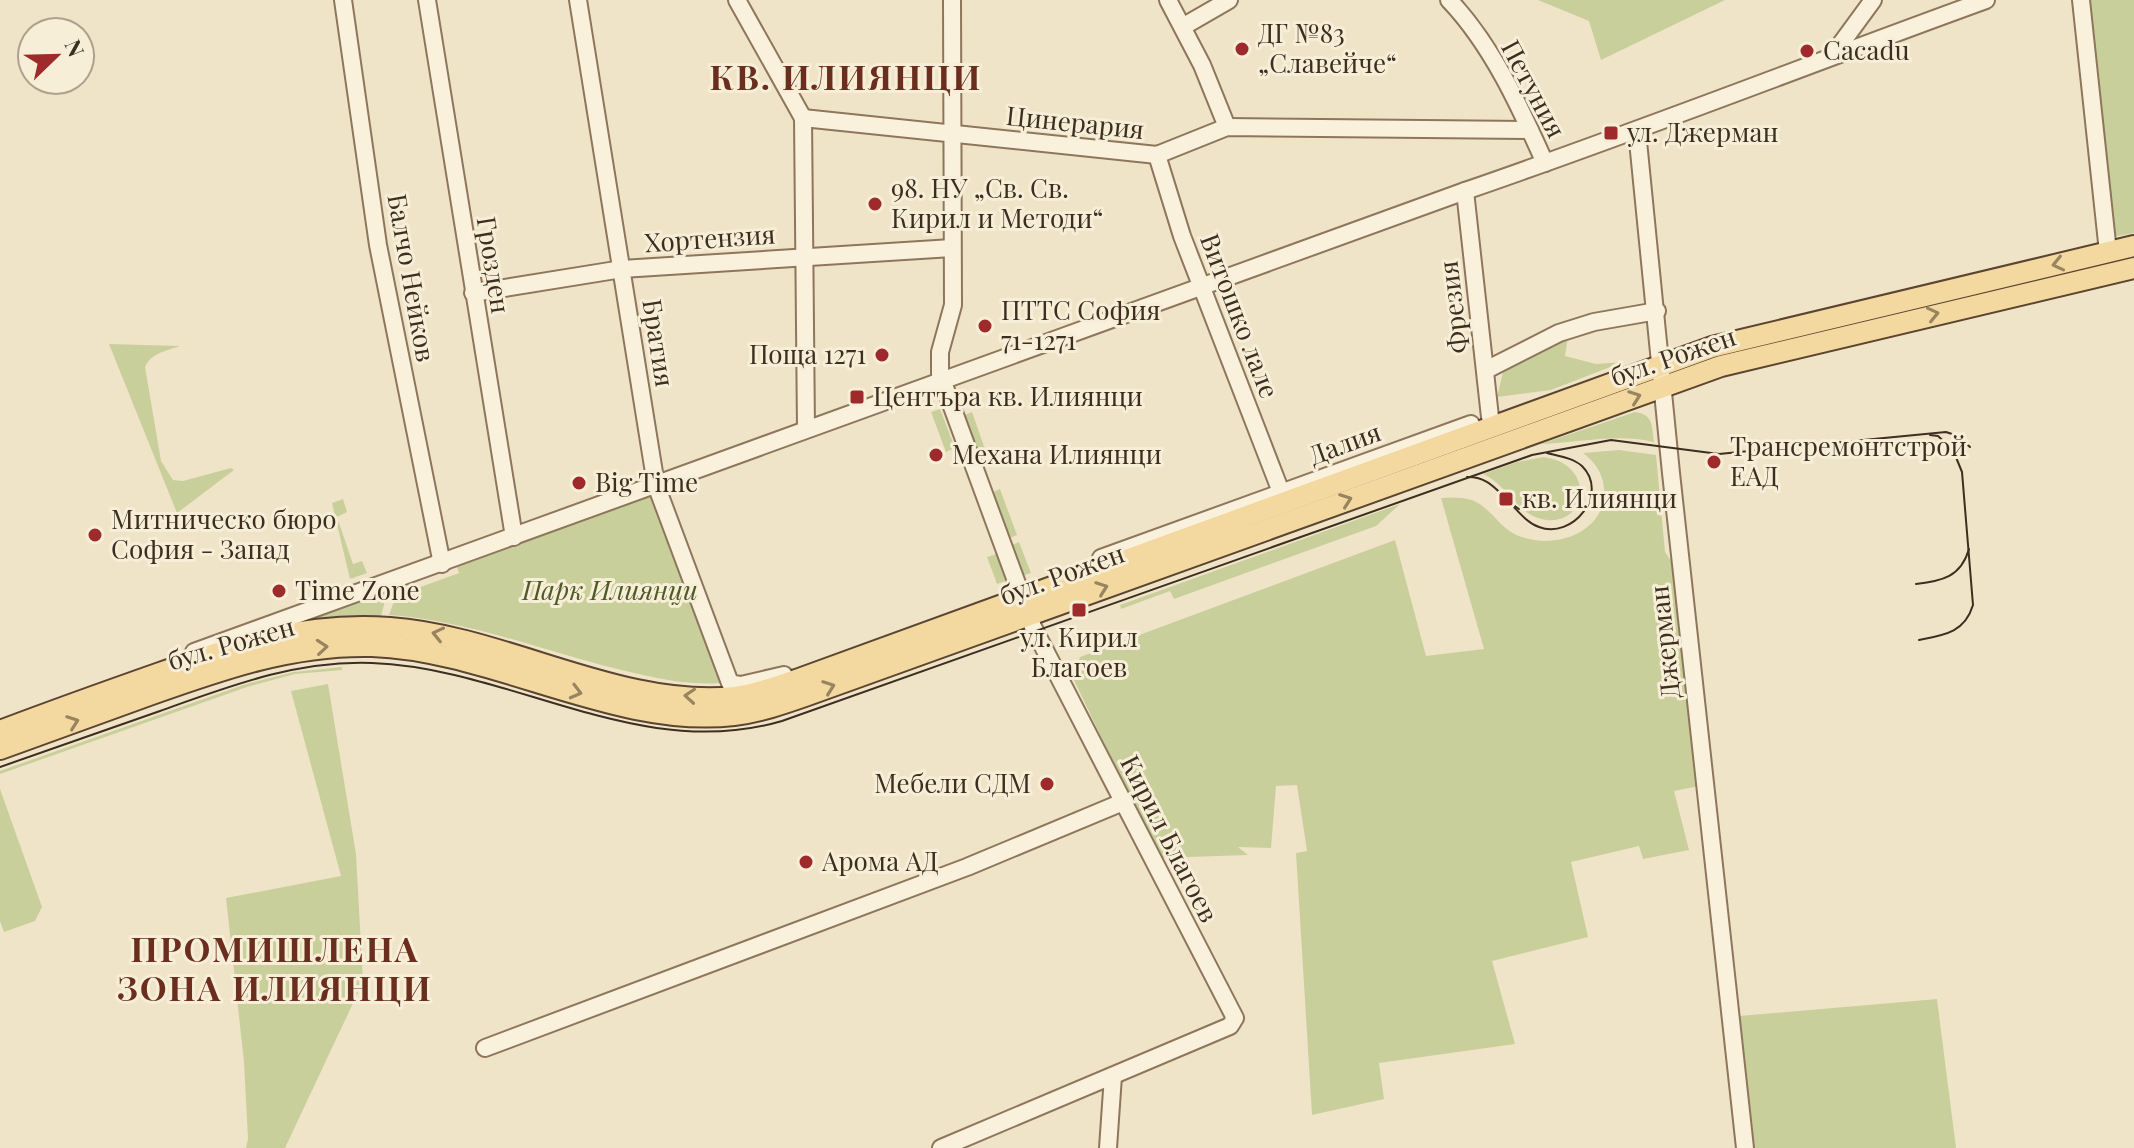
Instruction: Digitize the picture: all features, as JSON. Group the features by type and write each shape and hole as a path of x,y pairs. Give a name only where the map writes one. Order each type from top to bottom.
{"main road":[{"name":"бул. Рожен","path":"0,731 258,639 310,628 365,626 411,629 644,690 685,696 734,697 773,688 902,636 1025,606 1145,549 1662,364 1746,337 2134,246"},
{"name":"бул. Рожен","path":"0,749 223,669 296,650 339,646 397,648 439,654 642,709 694,716 734,715 796,699 1025,606 1751,357 2134,268"}],"street":[{"name":"Балчо Нейков","path":"343,0 378,245 442,564"},
{"name":"Грозден","path":"427,0 514,537"},
{"name":"Братия","path":"578,0 656,485 730,683 741,685 787,674 902,636"},
{"path":"737,0 803,118 806,429"},
{"path":"942,381 938,364 953,305 952,0"},
{"path":"1168,0 1184,26 1227,127"},
{"path":"1184,26 1229,0"},
{"name":"Петуния","path":"1449,0 1491,57 1545,163"},
{"path":"1832,56 1873,0"},
{"name":"бул. Рожен","path":"130,683 208,646 1637,131 1986,0"},
{"path":"2081,0 2108,252"},
{"name":"Цинерария","path":"803,118 1157,155 1227,127 1530,130"},
{"name":"Джерман","path":"1637,131 1745,1148"},
{"name":"Витошко лале","path":"1157,155 1201,286 1281,492"},
{"name":"Фрезия","path":"1465,191 1490,417"},
{"name":"Хортензия","path":"473,293 622,269 952,248"},
{"path":"1486,370 1559,333 1594,322 1657,311"},
{"name":"Кирил Благоев","path":"941,1148 1230,1026 1235,1018 1025,606 942,381"},
{"name":"Далия","path":"1101,558 1145,549 1281,492 1525,405 1565,401"},
{"path":"902,636 937,618"},
{"path":"485,1048 967,867 1123,802"},
{"path":"1108,1148 1113,1076"}],"green space":[{"path":"1538,0 1725,0 1601,60 1589,21"},
{"path":"2087,0 2134,0 2134,233 2113,237"},
{"path":"2134,254 2134,259 1699,365 1697,361"},
{"path":"1568,336 1565,356 1596,364 1623,362 1551,390 1497,397 1503,372 1510,365"},
{"path":"109,344 180,346 155,356 145,367 161,461 173,480 183,481 231,468 234,470 177,513"},
{"path":"940,409 955,448 946,452 931,412"},
{"path":"972,412 986,452 977,455 963,416"},
{"path":"1635,412 1648,418 1654,442 1612,438 1541,444"},
{"path":"1619,450 1656,455 1665,552 1676,568 1699,786 1674,791 1689,850 1643,859 1639,846 1571,862 1588,937 1492,961 1515,1044 1379,1063 1384,1099 1312,1115 1296,853 1307,851 1297,785 1276,786 1271,848 1238,847 1248,855 1159,858 1073,678 1080,657 1395,540 1426,656 1484,649 1441,498 1472,500 1511,532 1525,538 1541,541 1572,536 1596,518 1602,505 1602,478 1595,464 1583,453"},
{"path":"1543,457 1560,462 1571,470 1578,481 1578,503 1571,513 1561,519 1547,520 1528,513 1483,474"},
{"path":"1000,489 1017,535 1008,539 991,493"},
{"name":"Парк Илиянци","path":"653,495 723,682 691,683 648,676 471,628 389,615 396,596 459,573 457,567"},
{"path":"343,499 347,512 337,517 353,564 362,561 367,573 350,579 332,503"},
{"path":"1400,504 1376,526 1174,599 1170,591 1121,609 1120,605"},
{"path":"1019,542 1031,573 1022,576 1011,545"},
{"path":"996,554 1006,581 997,584 987,557"},
{"path":"388,590 380,620 264,630"},
{"path":"342,667 342,670 295,674 247,687 0,774 0,771 246,684 294,672"},
{"path":"328,684 356,854 363,982 285,1148 246,1148 244,1062 226,898 341,876 291,691"},
{"path":"0,789 42,907 35,921 4,932 0,921"},
{"path":"1937,999 1956,1148 1753,1148 1739,1016"}],"tram line":[{"path":"0,767 264,676 344,663 424,669 626,722 677,730 729,731 782,721 1532,455 1611,440 1719,454 1946,432 1958,436 1970,447"},
{"path":"1919,640 1953,631 1965,621 1973,605 1962,472 1953,450 1938,436 1930,435"},
{"path":"1510,503 1531,523 1551,529 1564,527 1583,512 1592,489 1590,477 1578,463 1547,453"},
{"path":"1467,477 1483,480 1519,509"},
{"path":"1916,584 1956,572 1969,549"}],"place":[{"name":"ДГ №83 „Славейче“","path":"1242,49"},
{"name":"Cacadu","path":"1807,51"},
{"name":"ул. Джерман","path":"1611,133"},
{"name":"98. НУ „Св. Св. Кирил и Методи“","path":"875,204"},
{"name":"ПТТС София 71-1271","path":"985,326"},
{"name":"Поща 1271","path":"882,355"},
{"name":"Центъра кв. Илиянци","path":"857,397"},
{"name":"Механа Илиянци","path":"936,455"},
{"name":"Трансремонтстрой ЕАД","path":"1714,462"},
{"name":"Big Time","path":"579,483"},
{"name":"кв. Илиянци","path":"1506,499"},
{"name":"Митническо бюро София - Запад","path":"95,535"},
{"name":"Time Zone","path":"279,591"},
{"name":"ул. Кирил Благоев","path":"1079,610"},
{"name":"Мебели СДМ","path":"1047,784"},
{"name":"Арома АД","path":"806,862"}],"district":[{"name":"КВ. ИЛИЯНЦИ","path":"846,78"},
{"name":"ПРОМИШЛЕНА ЗОНА ИЛИЯНЦИ","path":"275,970"}]}
